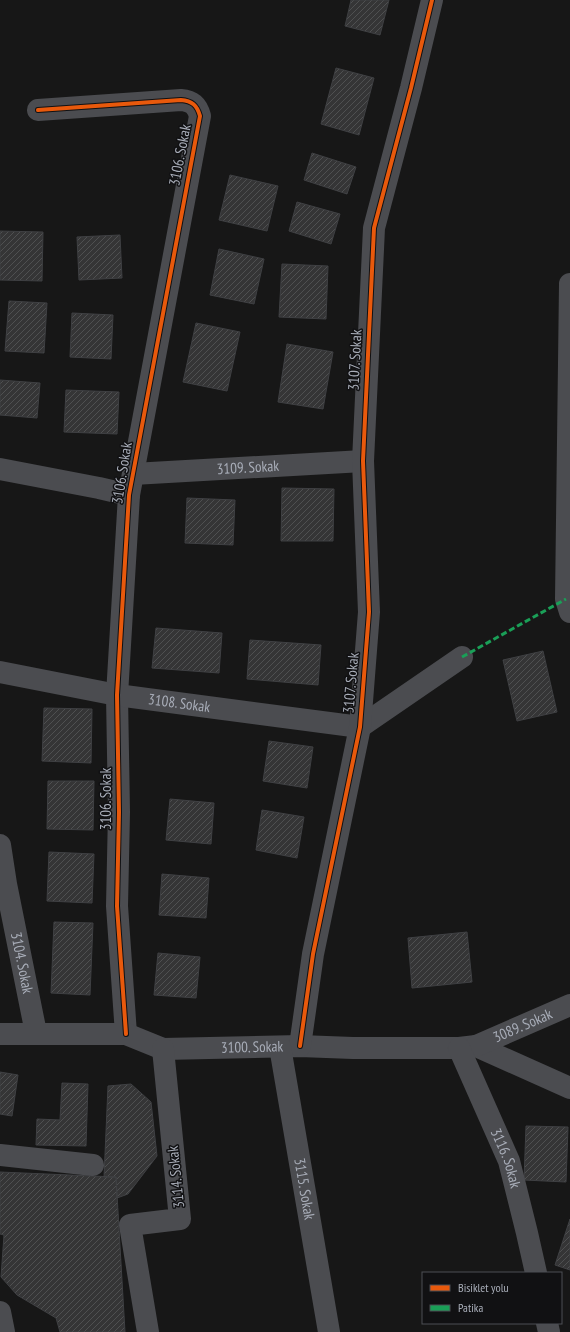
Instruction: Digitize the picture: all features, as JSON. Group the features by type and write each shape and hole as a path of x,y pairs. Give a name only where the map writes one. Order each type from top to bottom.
{"street":[{"name":"3107. Sokak","path":"290,1046 313,954 360,727 369,612 363,461 374,228 411,88 432,0"},
{"name":"3106. Sokak","path":"38,110 181,100 194,104 198,109 200,116 131,485 117,695 119,812 117,906 126,1034"},
{"path":"570,284 566,599 570,612"},
{"name":"3109. Sokak","path":"0,469 99,488 363,461"},
{"path":"360,727 462,657"},
{"name":"3108. Sokak","path":"0,672 117,695 360,727"},
{"name":"3104. Sokak","path":"0,845 6,884 36,1033"},
{"name":"3089. Sokak","path":"468,1047 570,1005"},
{"name":"3100. Sokak","path":"0,1034 126,1034 163,1049 290,1046 352,1048 468,1047 570,1088"},
{"name":"3115. Sokak","path":"290,1046 329,1332"},
{"name":"3116. Sokak","path":"468,1047 509,1162 536,1272"},
{"name":"3114. Sokak","path":"148,1332 130,1225 180,1219 163,1049"},
{"path":"0,1155 93,1165"},
{"path":"0,1312 4,1332"}],"building":[{"path":"351,0 389,0 380,35 345,26"},
{"path":"336,68 374,78 359,135 321,124"},
{"path":"312,153 356,167 347,194 304,180"},
{"path":"230,175 278,186 267,231 219,220"},
{"path":"297,202 340,214 331,244 289,231"},
{"path":"0,231 43,232 42,281 0,280"},
{"path":"120,235 122,278 79,280 77,237"},
{"path":"219,249 264,259 254,304 210,295"},
{"path":"282,264 328,266 326,319 279,317"},
{"path":"9,301 47,303 44,353 5,351"},
{"path":"72,313 113,315 111,359 70,357"},
{"path":"196,323 240,332 227,391 183,382"},
{"path":"287,344 333,352 323,409 278,402"},
{"path":"0,380 40,383 37,418 0,415"},
{"path":"66,390 119,392 117,434 64,432"},
{"path":"282,488 334,489 333,541 281,541"},
{"path":"187,498 235,500 233,545 185,543"},
{"path":"156,628 222,633 219,673 152,668"},
{"path":"250,640 321,645 318,685 247,679"},
{"path":"543,651 557,712 517,721 503,660"},
{"path":"44,708 92,709 91,763 42,761"},
{"path":"269,741 313,747 307,788 263,781"},
{"path":"48,781 94,781 93,830 47,829"},
{"path":"170,799 214,803 211,844 166,840"},
{"path":"262,810 304,817 297,858 256,850"},
{"path":"49,852 94,854 92,903 47,901"},
{"path":"162,874 209,878 206,918 159,915"},
{"path":"54,922 93,923 90,995 51,993"},
{"path":"467,932 472,982 412,988 408,938"},
{"path":"158,953 200,957 196,998 154,995"},
{"path":"0,1072 18,1075 12,1116 0,1114"},
{"path":"62,1083 88,1084 86,1146 36,1145 37,1119 60,1120"},
{"path":"131,1084 151,1102 157,1156 128,1194 117,1198 116,1177 104,1177 108,1086"},
{"path":"526,1126 568,1127 566,1182 524,1180"},
{"path":"0,1172 116,1177 125,1332 60,1332 56,1318 17,1295 1,1277 4,1235 0,1234"},
{"path":"570,1219 570,1270 555,1265"}],"marked path":[{"path":"462,657 566,599"}],"cycle path":[{"path":"300,1046 313,954 360,727 369,612 363,461 374,228 411,88 432,0"},
{"path":"38,110 181,100 194,104 200,116 129,495 117,695 119,812 117,906 126,1034"}]}
